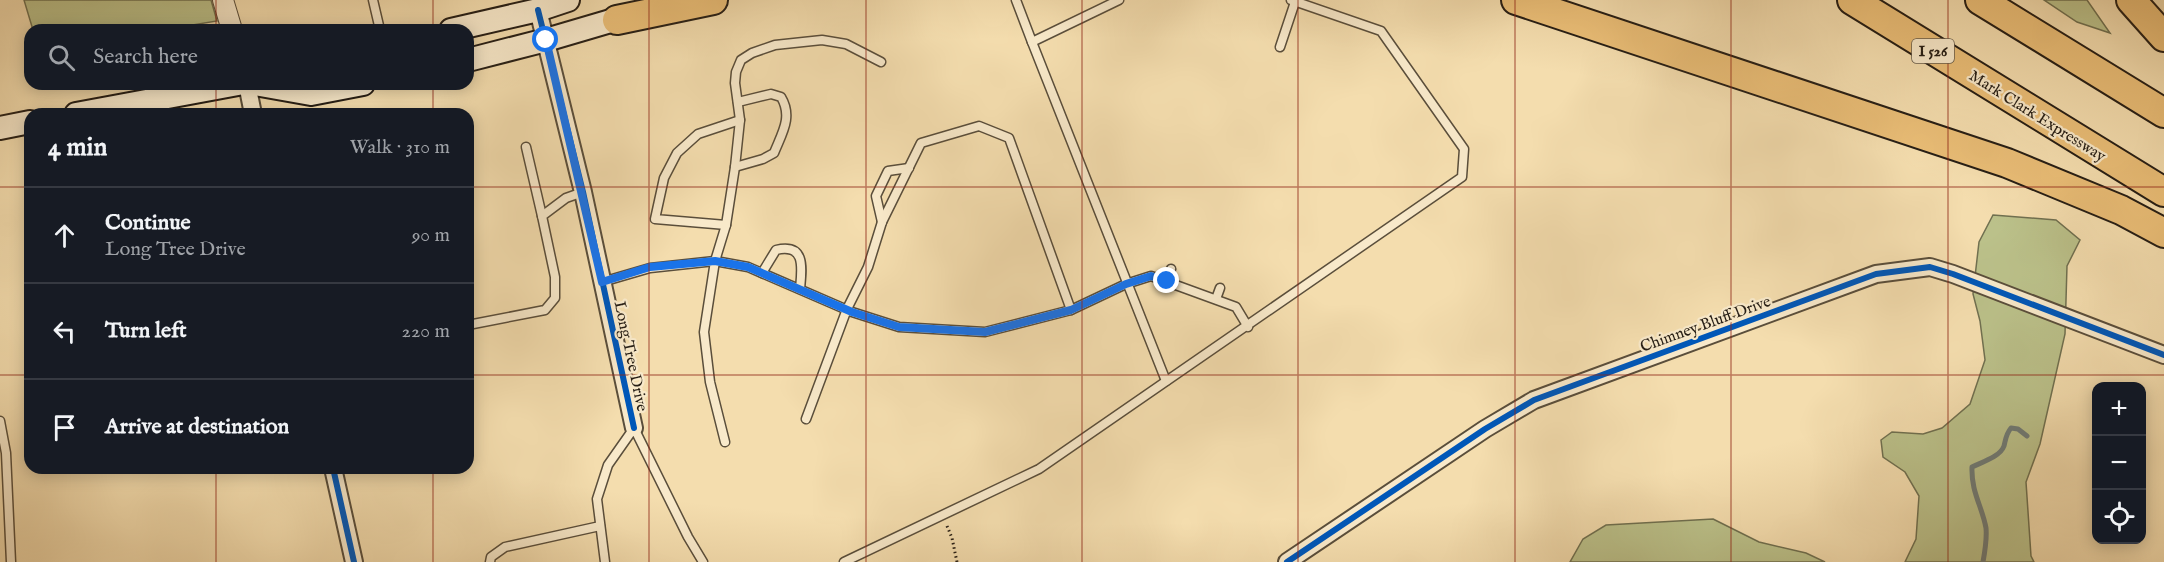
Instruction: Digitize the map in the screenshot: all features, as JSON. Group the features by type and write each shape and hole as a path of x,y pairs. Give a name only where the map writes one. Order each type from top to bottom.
{"highway":[{"path":"617,20 713,0"},
{"path":"1516,0 2007,164 2121,210 2164,233"},
{"name":"Mark Clark Expressway","path":"1852,0 2164,192"},
{"path":"1980,0 2164,113"},
{"path":"2131,0 2164,37"}],"main road":[{"path":"474,25 538,10 568,0"},
{"path":"474,58 617,20 669,0"},
{"path":"108,108 206,90"},
{"path":"292,90 311,93 328,90"},
{"path":"1,124 24,122"}],"street":[{"path":"223,0 230,24"},
{"name":"Long Tree Drive","path":"538,10 582,192 634,429"},
{"path":"247,90 252,108"},
{"name":"Chimney Bluff Drive","path":"1287,562 1485,429 1534,400 1876,274 1930,267 2164,355"},
{"path":"334,474 354,562"}],"lane":[{"path":"373,0 379,24"},
{"path":"1016,0 1166,381"},
{"path":"1032,42 1119,0"},
{"path":"844,562 1039,469 1248,327 1462,177 1464,149 1381,31 1293,1 1280,47"},
{"path":"725,442 710,382 704,332 715,261 726,225 735,167 740,120 735,83 736,72 741,60 775,45 822,40 846,44 881,62"},
{"path":"735,167 764,159 774,153 788,119 786,106 781,97 771,94 738,102"},
{"path":"726,225 655,219 664,178 677,153 698,134 740,120"},
{"path":"806,419 847,309 868,267 882,222 921,143 979,126 1010,138 1071,310"},
{"path":"474,324 545,310 555,298 555,277 526,147"},
{"path":"882,222 876,196 888,171 909,168"},
{"path":"542,216 566,198 582,192"},
{"path":"762,273 776,250 786,248 794,250 800,258 802,269 800,290"},
{"path":"602,282 650,267 715,261 748,267 847,309 899,327 985,332 1071,310 1126,284 1151,276 1236,307 1248,327"},
{"path":"1167,281 1171,269"},
{"path":"1216,299 1220,288"},
{"path":"0,421 6,453 11,562"},
{"path":"606,562 597,499 608,465 634,429 688,537 703,562"},
{"path":"490,562 491,556 505,547 600,526"}],"path":[{"path":"943,515 952,538 957,562"}],"green space":[{"path":"24,0 211,0 217,21 199,24 31,24"},
{"path":"2044,0 2087,0 2110,33 2077,22"},
{"path":"1993,215 2056,220 2080,240 2067,266 2065,334 2040,444 2026,482 2031,556 2034,562 1905,562 1916,539 1919,496 1905,472 1883,457 1881,440 1892,432 1923,434 1942,428 1970,404 1985,360 1980,321 1973,294 1979,242"},
{"path":"1713,519 1759,542 1806,553 1825,562 1570,562 1583,539 1606,525"}],"waterway":[{"path":"1983,562 1986,528 1973,484 1972,467 1999,453 2011,428 2018,429 2027,436"}],"cycle path":[{"path":"538,10 583,192 634,428"},
{"path":"1287,562 1485,429 1534,400 1876,274 1930,267 2164,355"},
{"path":"334,474 354,562"}],"route":[{"path":"546,40 602,282 650,267 715,261 748,267 852,312 899,327 985,332 1071,310 1126,284 1151,276 1167,281"}]}
